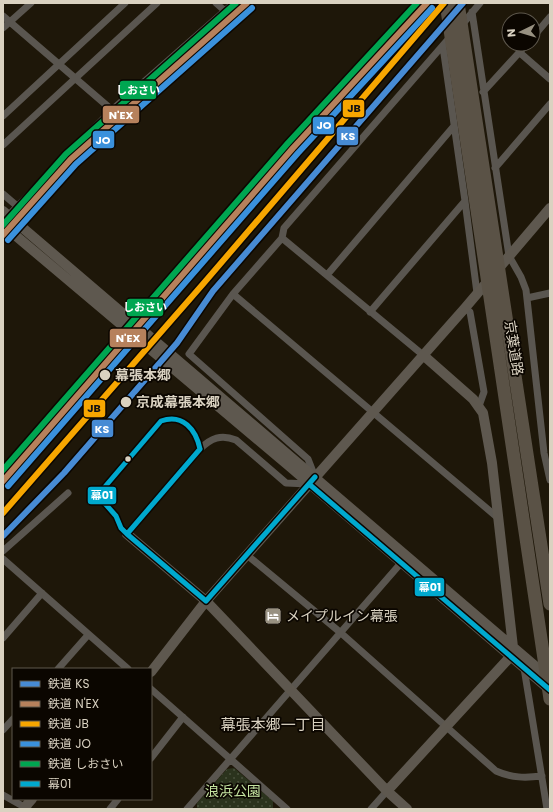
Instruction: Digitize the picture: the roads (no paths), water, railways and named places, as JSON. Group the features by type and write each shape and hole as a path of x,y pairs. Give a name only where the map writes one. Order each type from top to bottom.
{"highway":[{"name":"京葉道路","path":"446,3 483,293 550,699"},
{"name":"京葉道路","path":"458,3 550,604"}],"street":[{"path":"3,28 30,3"},
{"path":"3,116 125,3"},
{"path":"3,145 157,3"},
{"path":"216,3 225,11"},
{"path":"3,221 112,110 234,3"},
{"path":"480,3 284,228 282,238 233,294 189,354 308,459 312,480 512,652 524,668 550,690"},
{"path":"472,12 508,256 521,277 528,298 544,453 550,480"},
{"path":"3,16 112,110"},
{"path":"541,27 550,17"},
{"path":"442,47 466,202 483,293"},
{"path":"483,92 520,52 550,79"},
{"path":"495,168 550,104"},
{"path":"327,275 454,126"},
{"path":"3,194 17,206"},
{"path":"370,312 466,202"},
{"path":"152,671 206,601 312,480 465,308 483,293 508,256 550,208"},
{"path":"3,211 292,462 401,563 512,652 524,656 550,678"},
{"path":"3,225 292,462"},
{"path":"282,238 423,355 479,406 483,413 492,463 512,652 371,809"},
{"path":"528,298 550,293"},
{"path":"233,294 372,413 497,517"},
{"path":"465,308 470,312 484,392 479,406"},
{"path":"542,431 550,430"},
{"path":"312,480 286,483 236,440 229,437 215,438 210,440 200,449 127,534 206,601 290,691 387,791 407,809"},
{"path":"3,551 68,493"},
{"path":"247,555 341,633 496,771 508,776 521,778 542,776"},
{"path":"3,560 127,668"},
{"path":"189,808 401,563"},
{"path":"3,638 42,593"},
{"path":"59,668 88,635"},
{"path":"524,668 547,809"},
{"path":"152,690 282,807"},
{"path":"152,757 183,717"},
{"path":"3,730 12,720"},
{"path":"3,795 25,808 31,800"},
{"path":"110,809 117,800"}],"rail line":[{"name":"しおさい","path":"3,225 66,154 236,3"},
{"name":"N'EX","path":"3,235 71,159 247,3"},
{"name":"しおさい","path":"3,470 288,143 417,3"},
{"name":"N'EX","path":"3,481 293,148 427,3"},
{"name":"JB","path":"3,513 203,284 444,3"},
{"name":"KS","path":"3,536 64,473 177,343 213,291 463,3"},
{"name":"JO","path":"8,240 76,164 252,8"},
{"name":"JO","path":"8,486 298,153 432,8"}],"place":[{"name":"幕張本郷","path":"105,375"},
{"name":"京成幕張本郷","path":"126,402"},
{"name":"メイプルイン幕張","path":"273,616"}],"district":[{"name":"幕張本郷一丁目","path":"273,724"}],"park label":[{"name":"浪浜公園","path":"233,791"}]}
